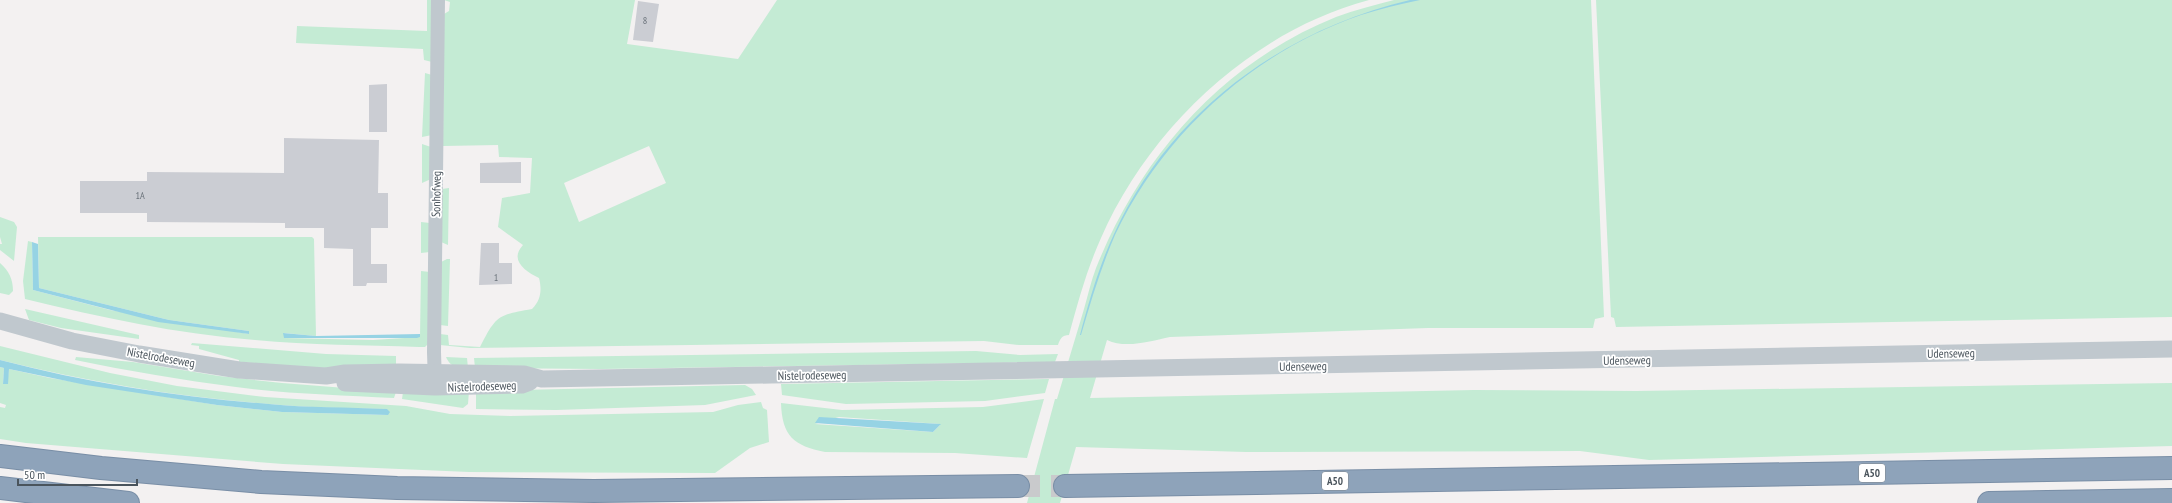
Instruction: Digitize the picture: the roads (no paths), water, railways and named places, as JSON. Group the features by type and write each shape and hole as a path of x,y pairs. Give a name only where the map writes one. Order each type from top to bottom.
{"highway":[{"path":"0,456 101,468 246,480 397,488 594,491 1018,486"},
{"name":"A50","path":"1065,486 2172,468"},
{"path":"0,488 128,503"},
{"path":"1989,503 2172,500"}],"street":[{"name":"Sonhofweg","path":"435,380 438,0"},
{"name":"Nistelrodeseweg","path":"0,321 72,341 139,354 239,370 326,376 346,383 435,380 522,385 542,379 1082,370"},
{"name":"Udenseweg","path":"1082,370 2172,349"}],"water":[{"path":"1410,0 1420,0 1361,15 1322,31 1285,50 1249,74 1216,100 1186,130 1159,163 1135,198 1115,235 1092,297 1080,335 1104,258 1114,234 1137,190 1165,151 1198,115 1235,83 1275,55 1317,32 1363,14"},
{"path":"32,242 38,244 39,288 169,320 249,331 249,334 158,322 33,290"},
{"path":"283,333 316,336 420,334 420,337 284,338"},
{"path":"0,360 66,376 167,393 284,405 387,409 390,412 388,415 282,412 217,405 86,385 9,369 8,384 3,384 4,368 0,367"},
{"path":"819,417 941,424 933,432 815,423"}],"tunnel":[{"path":"1018,486 1065,486"}]}
